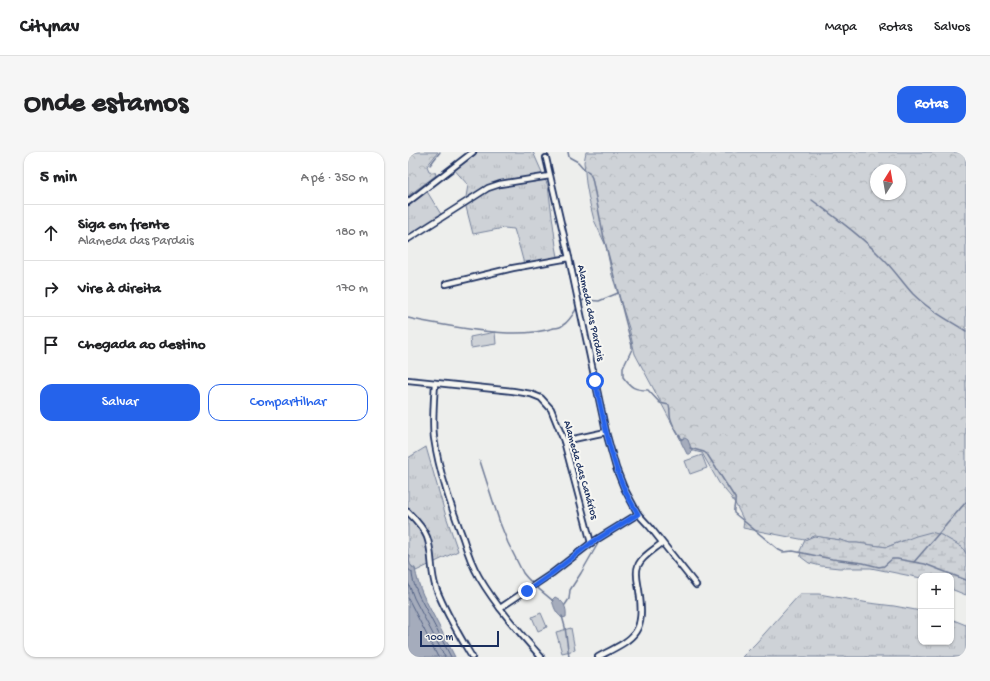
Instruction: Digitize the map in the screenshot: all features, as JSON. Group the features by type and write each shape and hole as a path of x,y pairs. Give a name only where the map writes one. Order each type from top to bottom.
{"street":[{"path":"408,202 473,152"},
{"name":"Alameda das Pardais","path":"546,158 606,432 616,468 624,488 638,514 696,585"},
{"path":"408,239 488,188 500,184 550,176"},
{"path":"446,284 513,268 569,258"},
{"name":"Alameda das Canários","path":"408,380 513,391 531,394 541,398 551,409 564,441 591,543"},
{"path":"435,383 434,437 442,476 467,551 478,576 500,608 541,657"},
{"path":"564,441 606,432"},
{"path":"408,512 424,531 430,546 432,575 436,588 442,603 472,657"},
{"path":"500,608 551,574 591,543 638,514"},
{"path":"598,657 626,642 638,629 641,616 641,604 637,568 640,561 662,543"}],"green space":[{"path":"408,152 438,152 427,166 429,171 435,172 436,175 408,196"},
{"path":"472,152 533,152 548,186 559,262 545,261 524,264 514,229 504,228 473,234 465,203 468,185 452,167"},
{"path":"586,152 966,152 966,554 963,548 941,535 902,541 887,547 850,543 814,536 805,540 743,528 744,521 736,505 719,483 702,453 689,450 684,446 635,354 629,328 612,275 606,246 594,220 586,183 584,162"},
{"path":"423,185 442,216 408,236 408,196"},
{"path":"495,332 496,344 471,348 470,337"},
{"path":"426,447 445,513 458,551 416,571 411,565 410,556 408,554 408,458"},
{"path":"702,455 707,468 690,474 685,461"},
{"path":"931,532 941,535 963,548 966,554 966,595 954,590 954,573 918,573 918,577 871,568 839,568 821,566 809,563 801,557 800,551 805,540 814,536 850,543 887,547"},
{"path":"800,594 819,594 918,610 918,645 954,645 954,620 966,625 966,657 742,657"},
{"path":"541,613 547,627 538,631 532,617"},
{"path":"571,628 575,650 562,653 556,632"}],"water":[{"path":"685,438 688,440 692,451 691,454 687,454 681,442 681,439"},
{"path":"408,554 410,556 410,564 415,569 423,595 455,657 408,657"},
{"path":"555,597 564,605 566,617 562,618 558,614 552,600"}],"waterway":[{"path":"430,165 440,152"},
{"path":"568,152 569,157 578,162 585,170 589,172 592,178 604,238 632,346 623,368 623,377 628,384 634,388 648,390 660,403 669,405 672,421 676,431 682,439"},
{"path":"812,200 848,227 873,249 890,266 913,294 925,305 966,331"},
{"path":"581,303 584,300 599,301 618,293"},
{"path":"408,318 485,331 528,333 558,328 570,319 578,306"},
{"path":"690,448 707,454 735,498 734,513 783,552 793,551 879,567 884,566 892,559 897,559 925,564 966,580"},
{"path":"480,461 500,523 523,573 533,584 553,601"},
{"path":"914,562 966,502"},
{"path":"565,605 569,599 570,590 600,540"},
{"path":"562,616 569,657"}],"route":[{"path":"527,591 591,543 638,514 624,488 616,468 606,432 595,381"}]}
